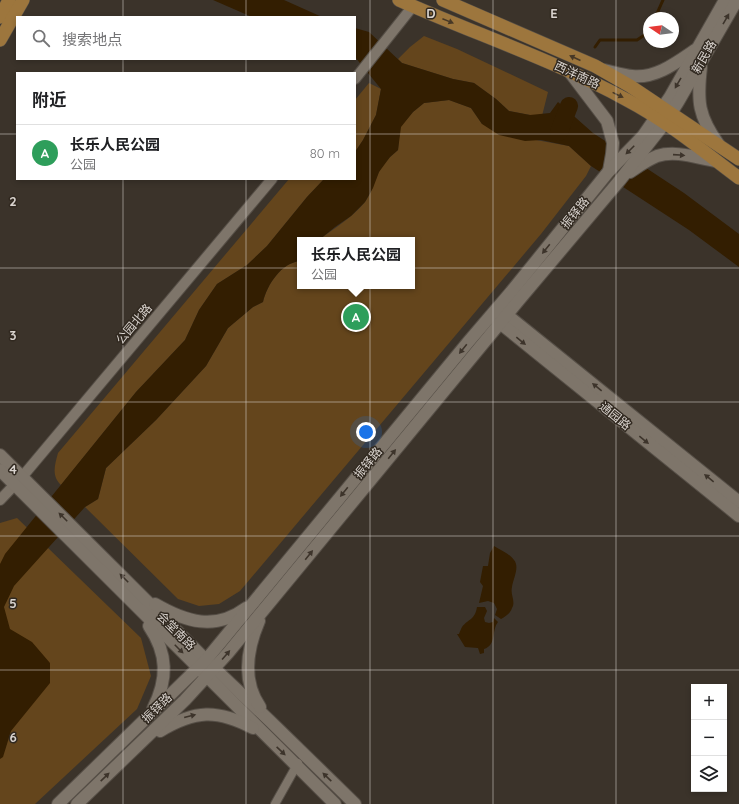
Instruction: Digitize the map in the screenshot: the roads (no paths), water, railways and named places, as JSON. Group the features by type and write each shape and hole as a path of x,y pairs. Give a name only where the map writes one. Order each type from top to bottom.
{"main road":[{"path":"0,17 10,0"},
{"path":"0,40 23,0"},
{"name":"西洋南路","path":"399,0 569,71 627,100 664,116 721,147 739,159"},
{"name":"西洋南路","path":"443,0 595,66 630,86 716,161 739,178"},
{"name":"新民路","path":"664,116 697,48 725,0"},
{"name":"新民路","path":"664,116 702,60 737,0"},
{"path":"595,66 604,70 633,76 644,76 664,70 697,48"},
{"path":"702,60 698,100 706,126 721,147"},
{"path":"569,71 607,121 613,144 609,171"},
{"name":"振铎路","path":"77,804 185,700 206,668 261,604 499,315 609,171 664,116"},
{"name":"振铎路","path":"499,315 620,180 664,116"},
{"path":"620,180 647,161 662,155 689,155 716,161"},
{"name":"通园路","path":"499,315 739,502"},
{"name":"通园路","path":"499,315 739,516"},
{"name":"会堂南路","path":"0,455 18,481 206,668 262,732 335,804"},
{"name":"会堂南路","path":"0,470 18,481"},
{"path":"140,602 178,616 207,623 224,619 261,604"},
{"path":"139,726 153,709 159,698 164,672 163,654 140,602"},
{"path":"261,604 248,653 248,667 250,685 258,704 270,720"},
{"name":"振铎路","path":"58,804 139,726 206,668"},
{"name":"会堂南路","path":"206,668 270,720 355,804"},
{"path":"143,741 183,718 202,714 223,716 237,720 262,732"}],"street":[{"path":"357,77 413,6"},
{"name":"公园北路","path":"0,500 18,481 271,180"},
{"path":"275,804 304,753"}],"waterway":[{"path":"658,12 663,0"},
{"path":"595,47 600,40 637,40 643,36"},
{"path":"559,132 569,106"}],"place":[{"name":"长乐人民公园","path":"356,317"}]}
